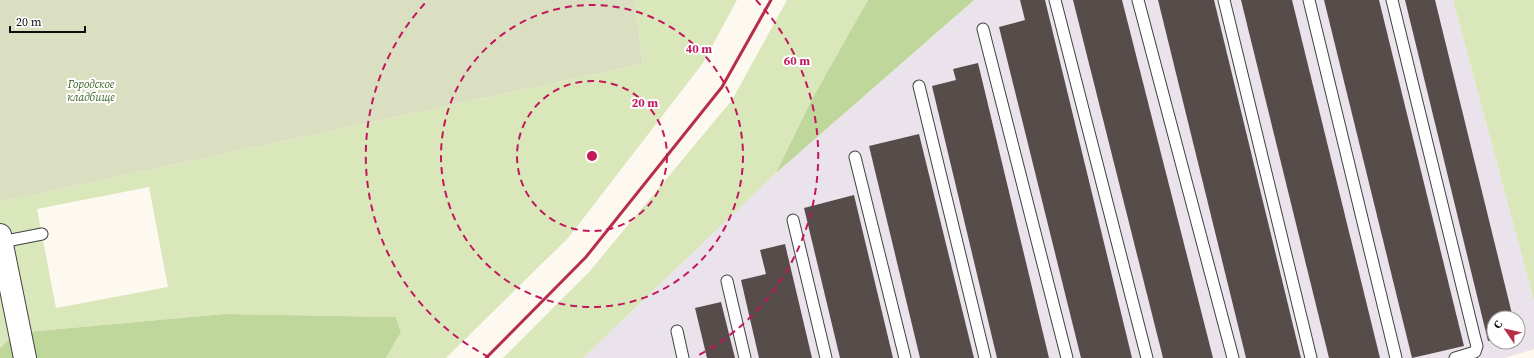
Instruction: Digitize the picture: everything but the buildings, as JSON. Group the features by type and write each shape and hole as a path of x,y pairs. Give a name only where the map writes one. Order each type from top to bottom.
{"street":[{"path":"0,238 25,358"}],"lane":[{"path":"1055,0 1147,358"},
{"path":"1138,0 1233,358"},
{"path":"1224,0 1311,358"},
{"path":"1308,0 1396,358"},
{"path":"1392,0 1475,339 1475,352 1456,358"},
{"path":"983,29 1067,358"},
{"path":"919,86 985,358"},
{"path":"855,156 905,358"},
{"path":"793,220 826,358"},
{"path":"0,238 42,234"},
{"path":"727,281 745,358"},
{"path":"677,331 683,358"}],"shaded area":[{"path":"974,0 1453,0 1534,301 1534,349 1504,358 583,358 776,173"}],"green space":[{"name":"Городское кладбище","path":"0,0 635,0 643,64 0,202"},
{"path":"635,0 737,0 703,63 569,237 446,358 386,358 401,332 396,317 224,314 16,333 0,348 0,202 643,64","holes":["149,187 168,287 56,308 37,209"]},
{"path":"787,0 868,0 812,99 776,173 583,358 503,358 589,272 732,100"},
{"path":"868,0 974,0 776,173 812,99"},
{"path":"1453,0 1534,0 1534,301"},
{"path":"224,314 396,317 401,332 386,358 0,358 0,348 16,333"}],"railway":[{"path":"486,358 586,257 722,87 771,0"}]}
